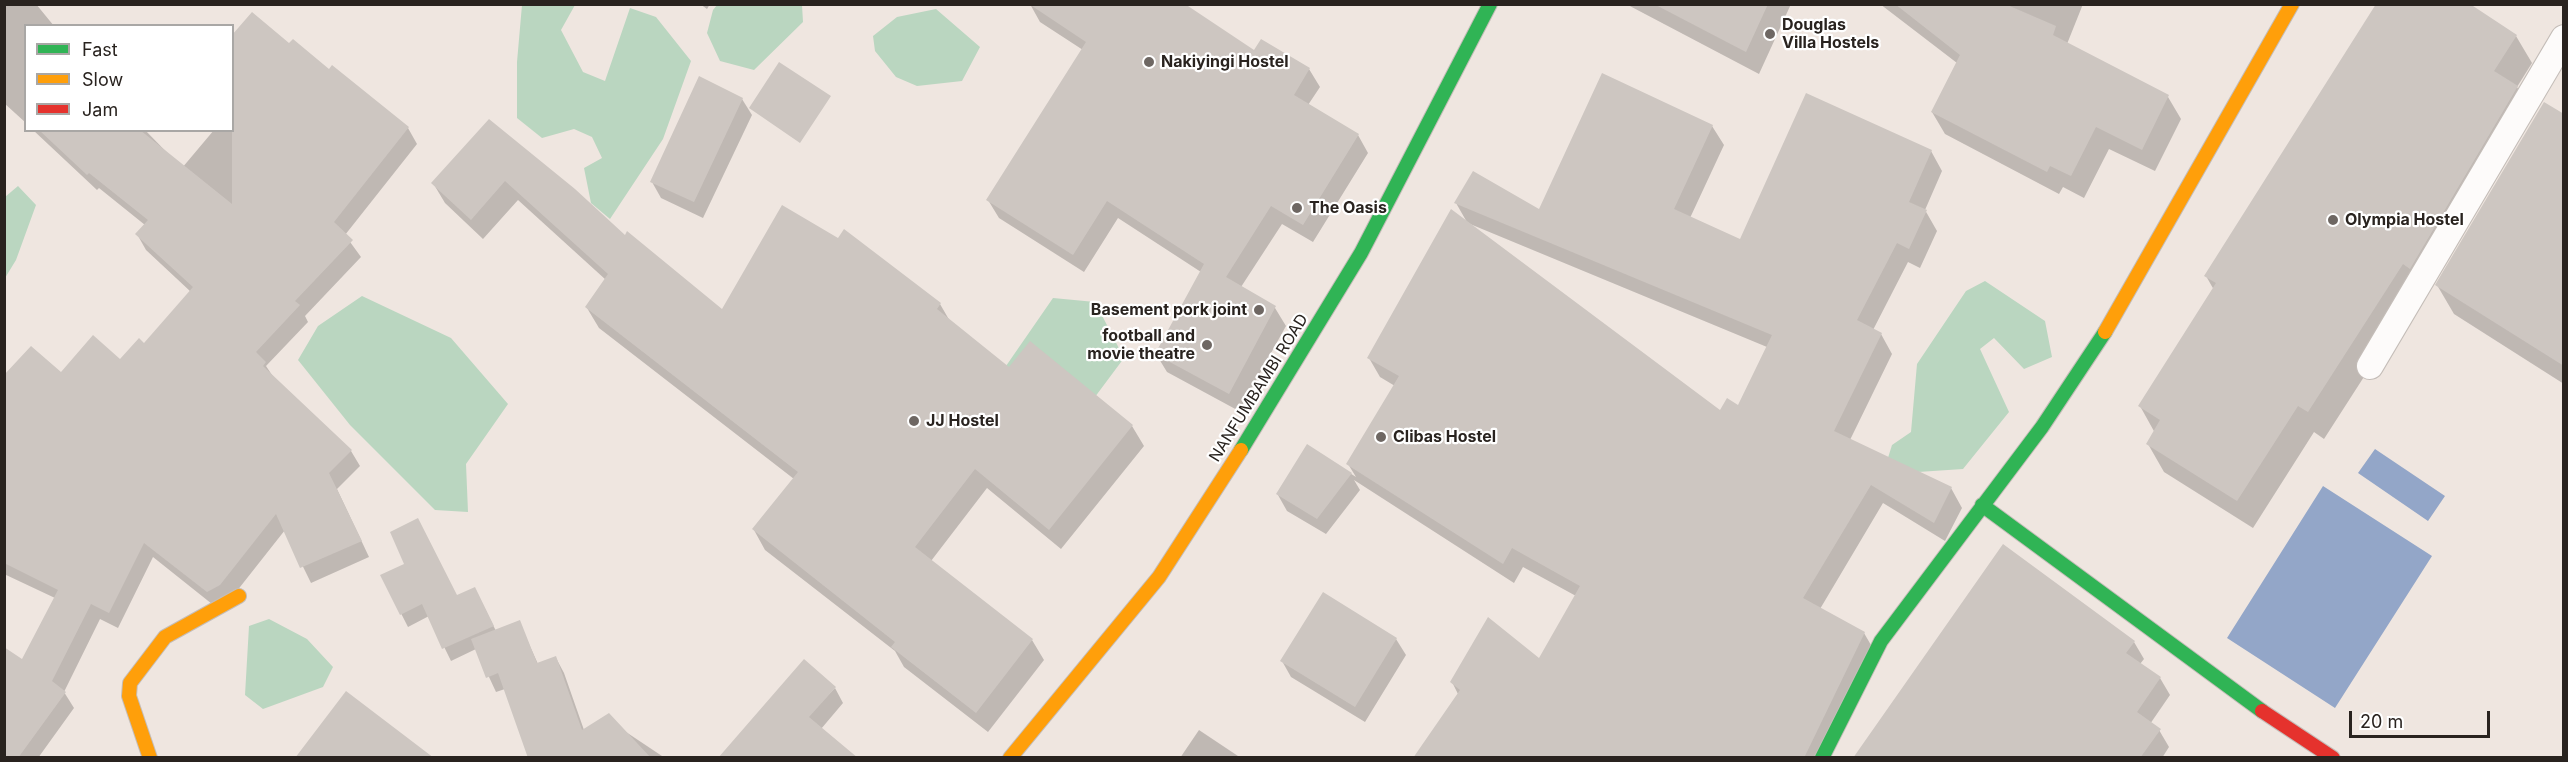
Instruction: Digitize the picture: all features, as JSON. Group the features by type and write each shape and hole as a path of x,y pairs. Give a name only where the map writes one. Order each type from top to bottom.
{"street":[{"name":"NANFUMBAMBI ROAD","path":"1010,758 1159,577 1254,430 1361,253 1490,4"},
{"path":"1822,758 1881,642 2042,427 2110,325 2292,4"},
{"path":"1982,505 2290,731 2333,758"},
{"path":"150,758 129,696 130,682 165,637 239,596"}],"lane":[{"path":"2370,366 2564,38"}],"green space":[{"path":"522,5 575,5 561,30 583,72 605,81 630,8 656,17 691,61 663,139 610,219 591,203 584,168 602,158 592,137 574,129 542,138 517,118 517,62"},
{"path":"717,5 802,5 803,22 754,70 720,61 707,33 713,10"},
{"path":"936,9 980,47 962,81 917,86 896,77 875,51 873,36 897,17"},
{"path":"18,186 36,205 16,260 5,278 5,197"},
{"path":"1985,281 2045,321 2052,357 2024,369 1994,338 1980,349 2009,412 1963,469 1903,473 1887,461 1892,445 1911,432 1917,364 1966,291"},
{"path":"362,296 451,338 508,404 466,464 468,512 435,510 350,425 298,360 318,326"},
{"path":"1053,298 1095,302 1124,358 1089,405 997,379"},
{"path":"269,619 307,639 333,667 323,687 263,709 245,695 249,626"}],"water":[{"path":"2375,449 2445,496 2428,521 2358,473"},
{"path":"2323,486 2432,556 2335,708 2227,638"}],"building":[{"path":"1029,4 1185,4 1254,50 1261,39 1310,68 1294,95 1359,134 1303,225 1271,206 1226,277 1276,306 1229,394 1155,354 1204,264 1107,201 1073,255 986,200 1086,42"},
{"path":"1654,4 1768,4 1746,52"},
{"path":"1895,4 2005,4 2056,26 2053,35 2169,95 2142,150 2096,127 2071,176 2050,166 2047,172 1931,112 1960,55"},
{"name":"Olympia Hostel","path":"2376,4 2470,4 2517,35 2494,71 2518,86 2410,269 2403,264 2308,412 2298,406 2237,501 2146,444 2160,420 2138,406 2216,283 2204,276"},
{"path":"252,12 289,43 293,39 329,69 332,65 409,127 334,222 353,240 295,301 300,305 256,352 266,362 263,366 352,450 329,473 362,541 300,568 276,514 220,585 207,592 144,543 109,613 91,604 52,681 66,692 18,758 4,758 4,647 22,659 58,590 4,563 4,375 31,346 61,372 93,335 120,359 139,338 144,343 193,287 135,234 148,220 89,173 87,175 41,132 142,132 232,204 234,33"},
{"path":"779,62 831,96 800,143 749,108"},
{"path":"1602,73 1713,125 1674,209 1740,239 1806,93 1932,150 1909,202 1927,210 1909,249 1897,243 1857,320 1882,333 1834,431 1952,487 1934,523 1871,485 1803,598 1865,632 1804,758 1413,758 1460,690 1450,682 1488,617 1539,658 1580,586 1512,548 1503,564 1346,464 1399,376 1367,358 1451,209 1720,410 1727,398 1738,405 1772,335 1454,203 1473,171 1539,209"},
{"path":"699,76 743,98 694,202 650,182"},
{"name":"Olympia Hostel","path":"2544,102 2564,114 2564,366 2435,285"},
{"path":"489,119 575,189 625,235 627,231 722,309 782,205 838,238 844,229 941,303 937,309 1009,367 1030,341 1133,425 1049,530 975,469 915,547 1033,639 976,713 891,647 895,642 752,529 798,472 585,307 608,274 505,181 471,220 431,183"},
{"path":"1307,444 1352,473 1317,519 1276,494"},
{"path":"418,518 457,595 475,587 494,626 442,649 422,604 400,615 380,575 404,564 390,532"},
{"path":"2003,544 2135,641 2126,653 2161,677 2137,712 2161,729 2140,758 1853,758"},
{"path":"1323,592 1397,638 1355,707 1280,661"},
{"path":"520,620 537,663 556,656 582,730 609,713 651,758 528,758 498,673 486,678 471,639"},
{"path":"804,659 836,687 809,717 858,758 718,758"},
{"path":"346,691 434,758 295,758"}],"traffic: fast":[{"path":"1241,450 1361,253 1490,4"},
{"path":"1822,758 1881,641 2042,427 2105,332"},
{"path":"1982,505 2262,711"}],"traffic: slow":[{"path":"2105,332 2292,4"},
{"path":"1010,758 1159,577 1241,450"},
{"path":"150,758 129,696 130,683 165,637 239,596"}],"traffic: jam":[{"path":"2262,711 2333,758"}],"place":[{"name":"Douglas Villa Hostels","path":"1770,34"},
{"name":"Nakiyingi Hostel","path":"1149,62"},
{"name":"The Oasis","path":"1297,208"},
{"name":"Olympia Hostel","path":"2333,220"},
{"name":"Basement pork joint","path":"1259,310"},
{"name":"football and movie theatre","path":"1207,345"},
{"name":"JJ Hostel","path":"914,421"},
{"name":"Clibas Hostel","path":"1381,437"}]}
